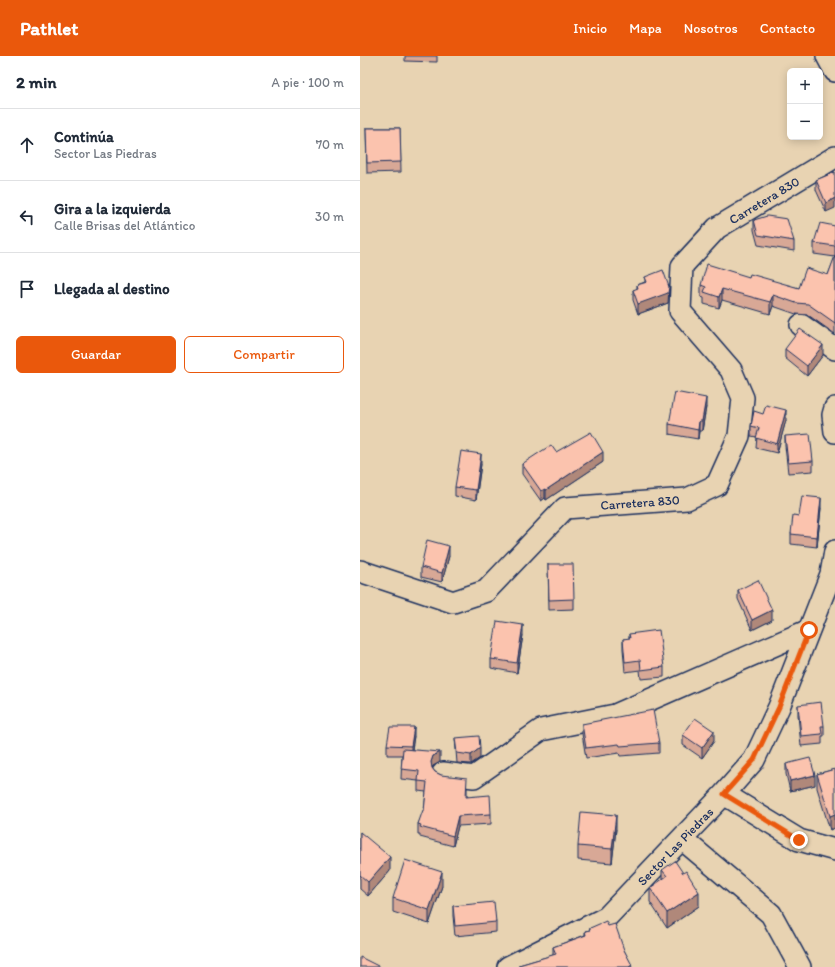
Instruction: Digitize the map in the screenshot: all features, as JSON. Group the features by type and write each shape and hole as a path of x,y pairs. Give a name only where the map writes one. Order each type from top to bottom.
{"street":[{"path":"827,56 835,71"},
{"name":"Carretera 830","path":"360,572 453,602 486,591 565,508 687,499 717,485 739,436 743,398 731,370 680,311 682,266 717,228 835,157"},
{"path":"800,325 835,349"},
{"path":"835,408 833,416 835,432"},
{"name":"Sector Las Piedras","path":"508,967 607,917 682,839 754,760 779,707 831,574 835,551"},
{"path":"443,773 474,777 541,730 615,715 809,630"},
{"path":"724,794 799,840 835,850"},
{"path":"682,839 771,914 800,967"}],"building":[{"path":"366,128 400,128 401,162 367,163"},
{"path":"835,172 835,198 826,203 816,180"},
{"path":"767,216 787,219 794,241 758,235 754,220"},
{"path":"820,223 835,226 835,246 814,243"},
{"path":"835,256 835,323 808,304 796,303 773,295 770,302 722,289 719,297 704,292 706,287 701,285 707,264 749,277 750,274 799,288 806,268 828,275"},
{"path":"663,270 669,287 668,293 638,304 633,290 638,288 637,285 647,282 645,277"},
{"path":"800,329 823,345 807,366 785,349"},
{"path":"675,392 706,398 702,421 699,421 698,430 669,424"},
{"path":"766,405 786,410 777,444 756,438 759,428 751,426 754,411 763,414"},
{"path":"591,432 603,452 546,490 541,491 522,464 551,445 556,452"},
{"path":"810,434 813,461 788,463 785,436"},
{"path":"461,451 481,454 476,490 455,487"},
{"path":"802,496 821,498 817,537 791,534 793,515 799,516"},
{"path":"427,540 449,546 442,573 421,567"},
{"path":"548,564 573,564 574,599 549,600"},
{"path":"758,580 772,610 752,620 738,590"},
{"path":"497,621 523,625 517,663 491,659"},
{"path":"659,630 664,667 641,670 640,660 625,662 623,639 630,638 629,634"},
{"path":"821,702 824,726 821,726 822,734 801,736 798,705"},
{"path":"653,710 659,743 620,746 619,744 586,748 582,724"},
{"path":"695,718 714,731 702,748 683,735"},
{"path":"390,727 414,727 411,746 387,745"},
{"path":"479,736 480,748 471,755 457,753 455,738"},
{"path":"403,749 440,752 433,756 431,762 432,768 435,772 441,775 467,778 466,797 490,795 491,814 458,816 453,836 420,827 421,825 418,824 423,810 424,811 427,782 418,781 419,771 401,769"},
{"path":"810,758 815,775 790,781 786,764"},
{"path":"835,769 835,814 830,816 817,774"},
{"path":"581,812 616,815 612,849 578,846"},
{"path":"360,832 390,857 368,882 360,875"},
{"path":"405,860 442,872 429,910 393,898"},
{"path":"675,861 683,873 686,871 699,892 667,913 650,888 667,876 662,870"},
{"path":"494,902 496,922 455,926 453,906"},
{"path":"606,921 608,926 615,924 624,950 632,965 629,967 520,967 519,965 556,954 553,947 586,935 585,931 590,930 590,928"},
{"path":"360,957 380,967 360,967"}],"route":[{"path":"799,840 724,794 754,760 779,707 809,630"}]}
